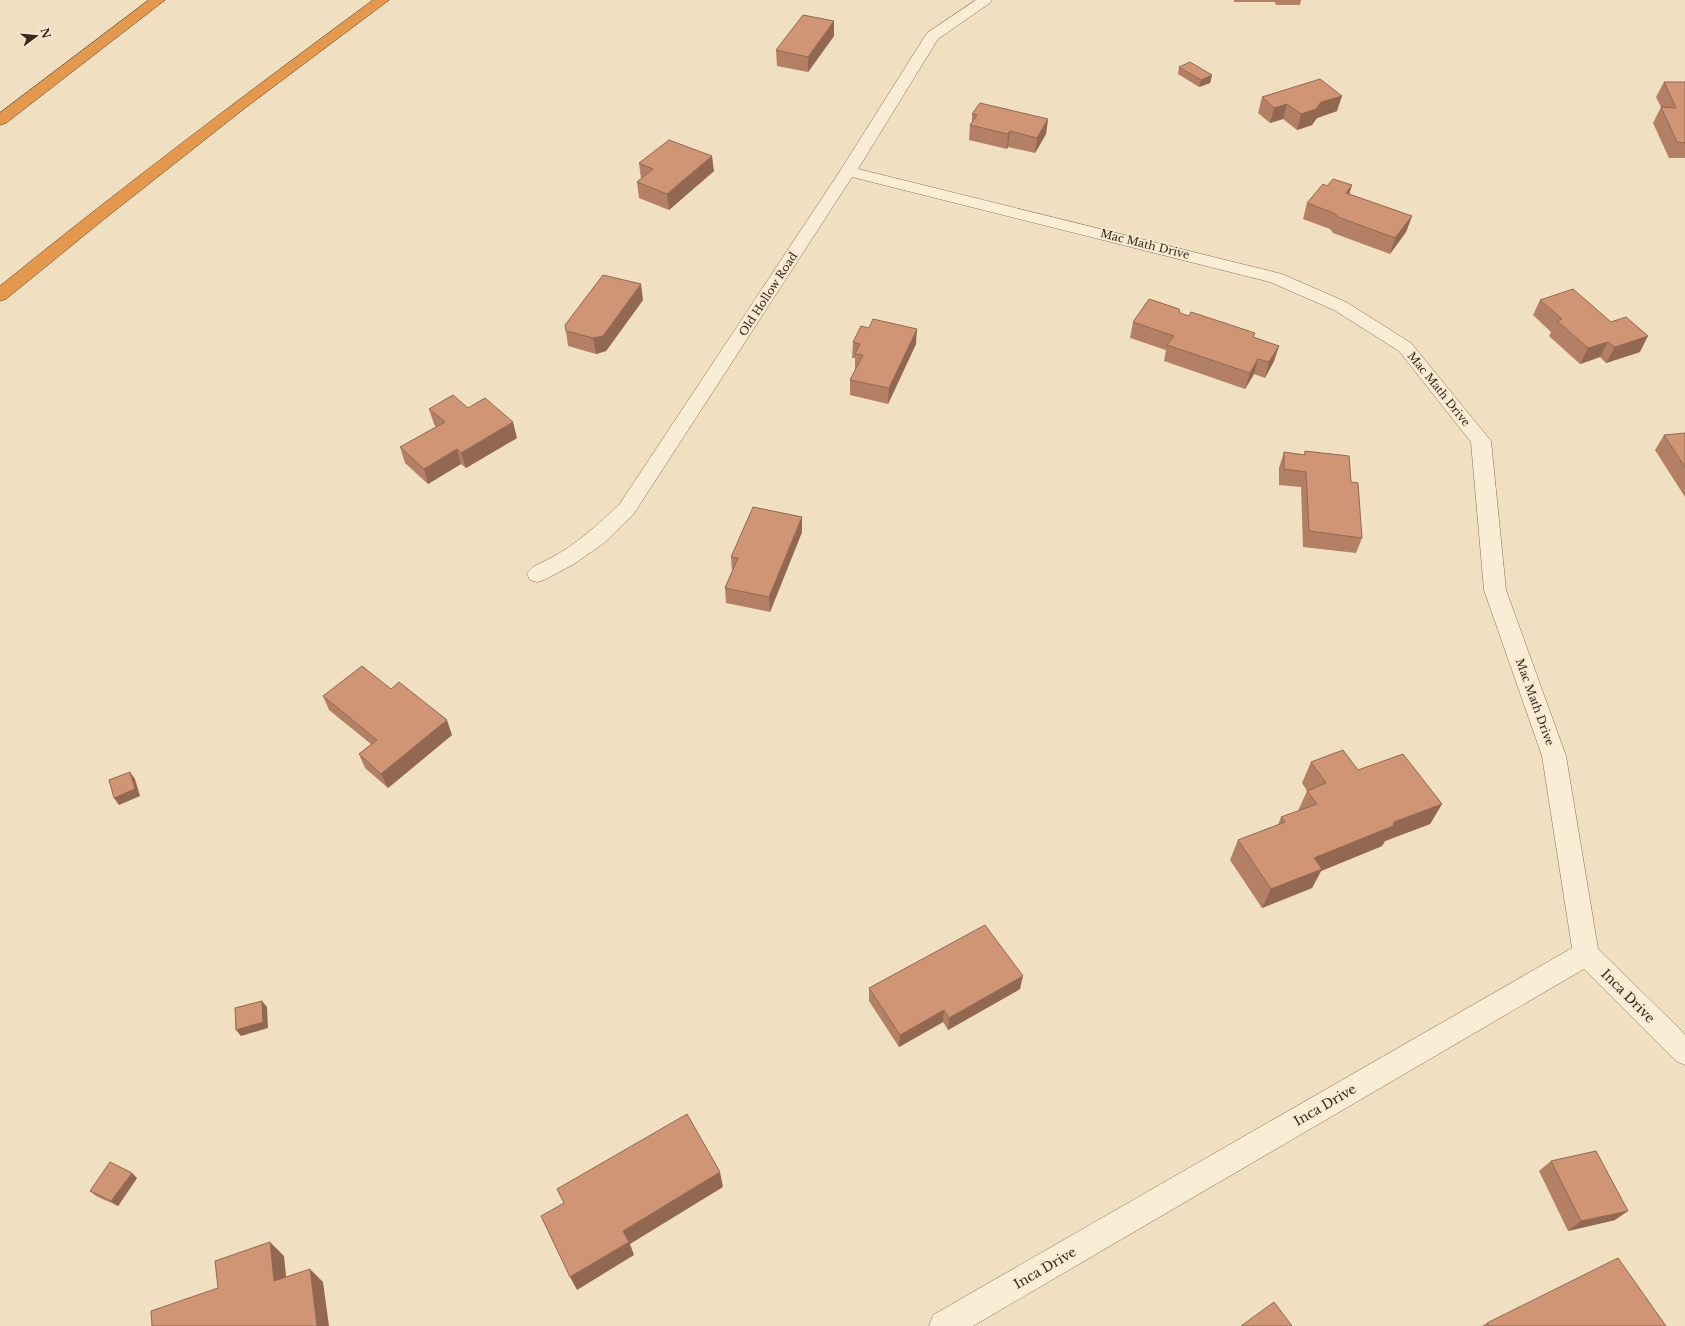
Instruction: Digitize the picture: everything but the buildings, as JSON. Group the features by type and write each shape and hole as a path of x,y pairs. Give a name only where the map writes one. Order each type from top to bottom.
{"highway":[{"path":"0,119 158,0"},
{"path":"0,295 97,216 234,110 382,0"}],"street":[{"name":"Old Hollow Road","path":"537,574 567,559 597,538 626,510 848,171 932,36 985,0"},
{"name":"Mac Math Drive","path":"848,171 1276,278 1340,306 1405,347 1481,441 1495,590 1554,756 1586,954"},
{"name":"Inca Drive","path":"944,1326 1586,954 1685,1052"}]}
